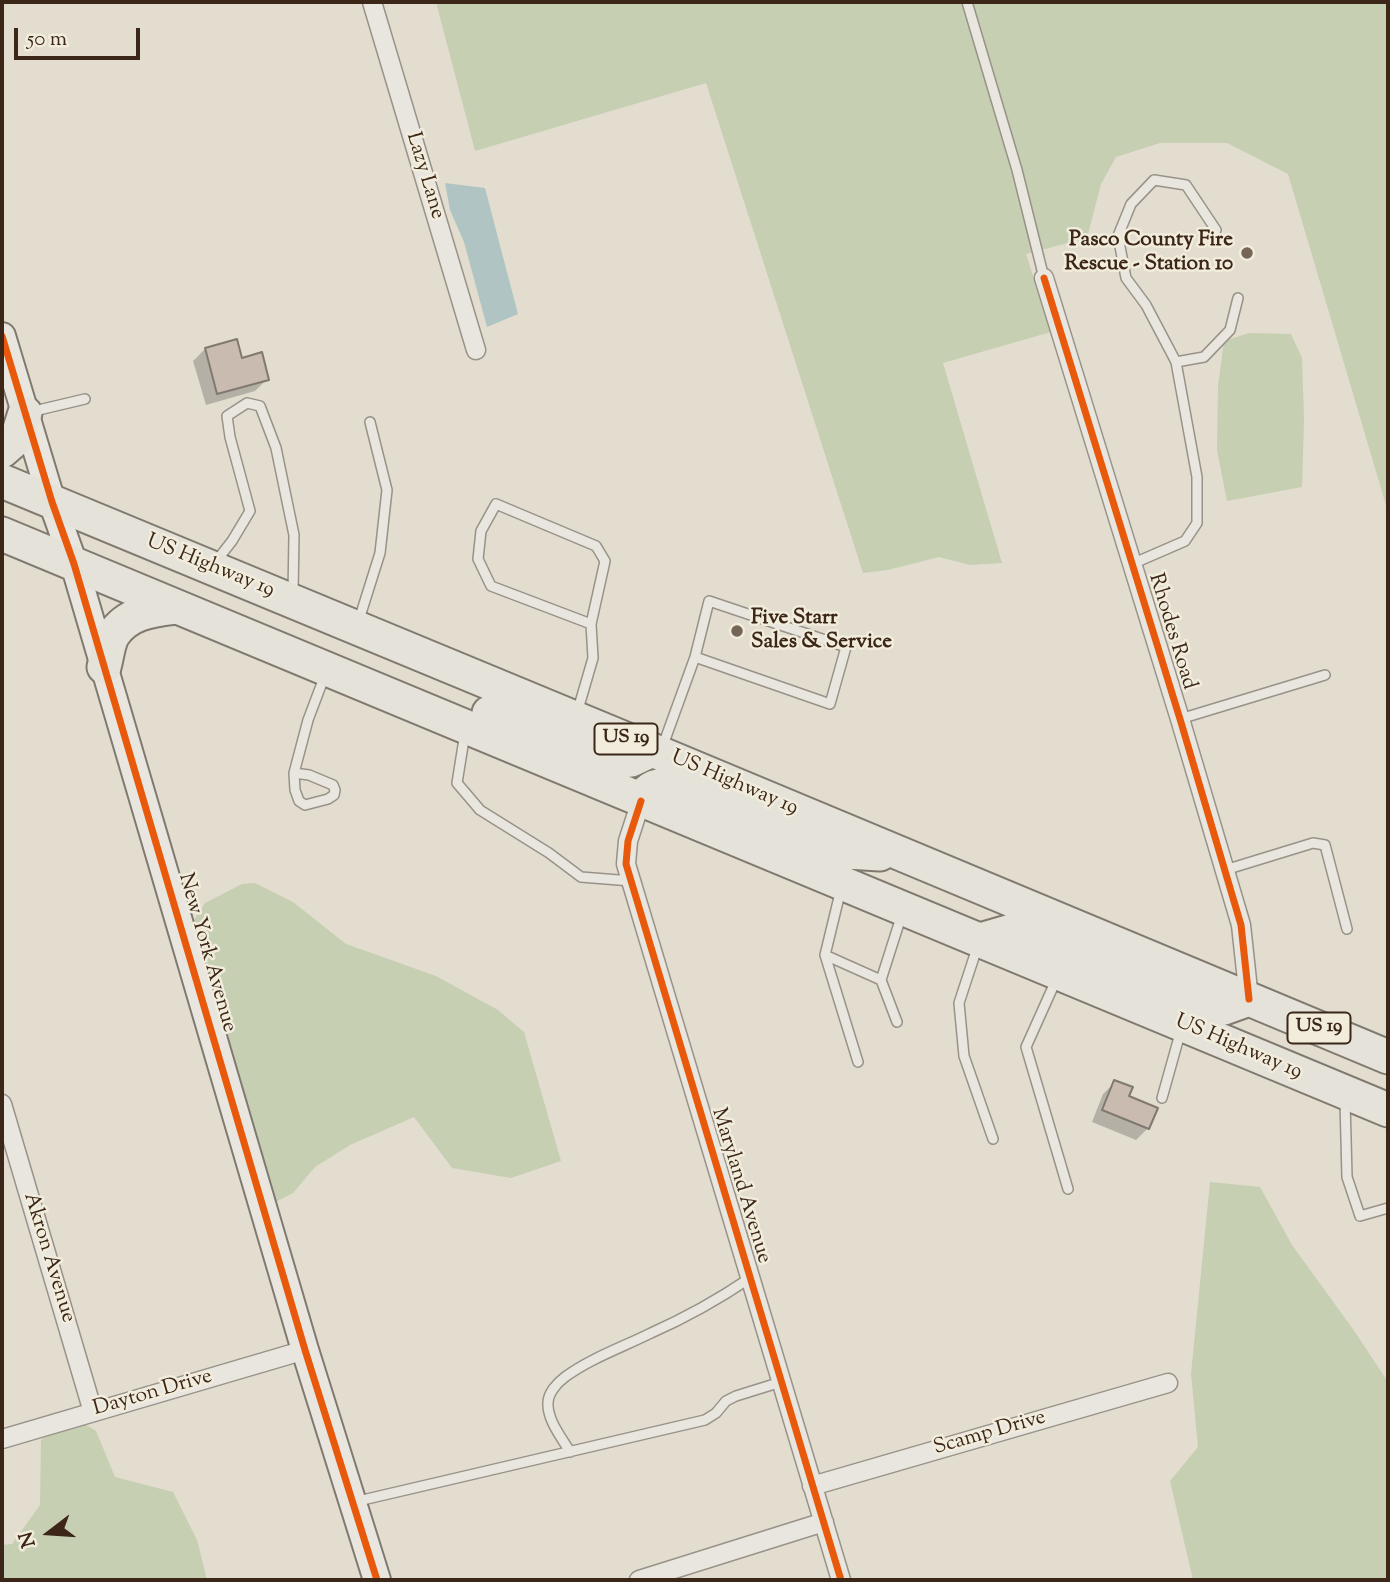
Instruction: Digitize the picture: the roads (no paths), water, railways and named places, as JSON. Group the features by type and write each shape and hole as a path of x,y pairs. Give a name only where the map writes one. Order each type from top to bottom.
{"highway":[{"path":"2,451 17,438 25,414"},
{"name":"US Highway 19","path":"2,481 1388,1057"},
{"name":"US Highway 19","path":"2,534 1388,1110"},
{"path":"104,667 112,636 127,620 146,611 177,607"},
{"path":"413,705 460,701 611,762 631,760 656,751"},
{"path":"641,800 646,791 652,788 673,786 831,851 907,856"},
{"path":"980,940 1018,929 1126,977 1198,1004 1224,1008 1249,999 1288,1068"}],"street":[{"name":"Lazy Lane","path":"372,2 476,351"},
{"name":"Rhodes Road","path":"1044,278 1241,925 1249,999"},
{"name":"New York Avenue","path":"2,336 52,502 74,564 305,1350 377,1580"},
{"name":"Maryland Avenue","path":"641,800 628,841 626,864 841,1580"},
{"name":"Akron Avenue","path":"2,1104 93,1412"},
{"name":"Dayton Drive","path":"2,1439 305,1350"},
{"name":"Scamp Drive","path":"812,1486 1168,1383"},
{"path":"639,1580 824,1522"}],"lane":[{"path":"967,2 1017,170 1044,278"},
{"path":"1132,564 1185,541 1197,523 1197,477 1176,362 1146,305 1126,278 1118,236 1132,204 1154,180 1186,185 1216,230"},
{"path":"1176,362 1204,357 1230,330 1238,298"},
{"path":"25,414 85,399"},
{"path":"211,568 250,511 229,437 227,416 247,403 260,406 276,448 293,535 293,601"},
{"path":"356,628 380,553 387,490 370,422"},
{"path":"575,718 593,658 591,624 605,561 596,546 496,503 481,531 478,559 491,586 591,624"},
{"path":"656,751 695,657 709,601 846,647 830,704 695,657"},
{"path":"294,773 309,775 333,785 334,795 305,805 299,801 295,790 294,773 308,720 327,670"},
{"path":"1180,719 1325,675"},
{"path":"466,728 457,783 480,810 582,877 631,881"},
{"path":"1225,870 1313,843 1325,845 1347,929"},
{"path":"842,884 825,955 858,1062"},
{"path":"897,1022 881,980 904,909"},
{"path":"980,940 959,1003 964,1056 993,1139"},
{"path":"825,955 881,980"},
{"path":"1059,973 1026,1047 1068,1189"},
{"path":"1162,1098 1182,1025"},
{"path":"1345,1092 1347,1177 1360,1216 1388,1208"},
{"path":"570,1452 556,1428 548,1403 551,1391 563,1378 656,1332 750,1278"},
{"path":"352,1502 705,1420 716,1413 726,1401 736,1396 781,1382"}],"place":[{"name":"Pasco County Fire Rescue - Station 10","path":"1247,253"},
{"name":"Five Starr Sales & Service","path":"737,631"}]}
